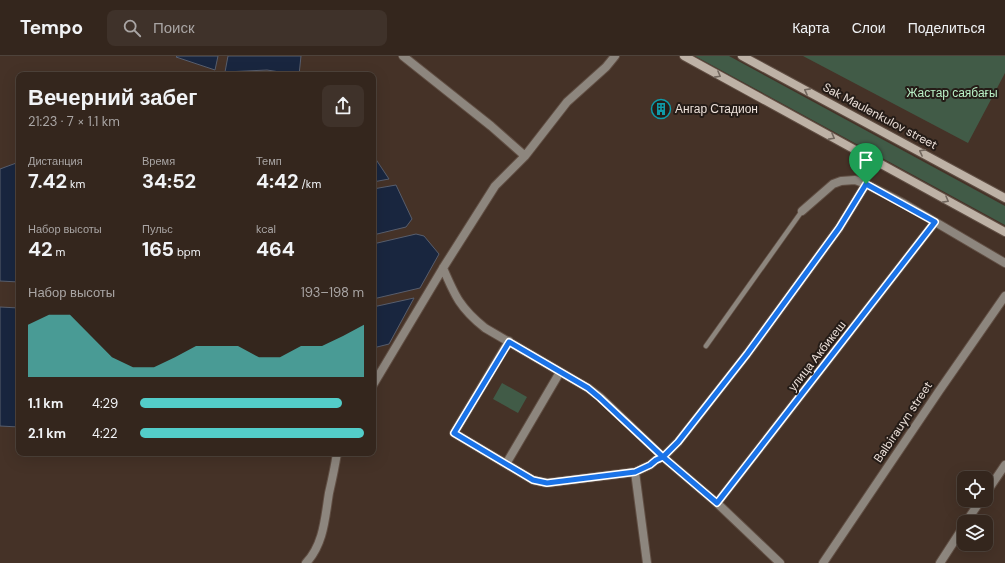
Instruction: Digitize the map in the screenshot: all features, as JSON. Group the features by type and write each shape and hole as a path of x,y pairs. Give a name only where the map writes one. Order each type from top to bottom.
{"main road":[{"path":"684,56 1005,232"},
{"name":"Sak Maulenkulov street","path":"742,56 1005,198"}],"street":[{"path":"403,56 491,126 525,156"},
{"path":"376,380 494,186 525,156 567,102 606,67 615,56"},
{"path":"802,211 833,184 841,181 855,180 866,184 935,222 1005,263"},
{"path":"509,342 454,433 533,480 547,483 635,472 663,457 678,442 747,354 839,228 866,184"},
{"name":"улица Акбикеш","path":"717,503 935,222"},
{"path":"443,268 460,303 470,316 485,328 560,372 600,398 663,457 717,503 780,563"},
{"name":"Balbirauyn street","path":"823,563 1005,296"},
{"path":"506,464 560,372"},
{"path":"306,563 311,558 318,545 326,522 337,456"},
{"path":"993,483 1005,465"},
{"path":"635,472 647,563"},
{"path":"940,563 957,537"}],"lane":[{"path":"706,346 802,211"}],"green space":[{"path":"695,56 729,56 1005,206 1005,225"},
{"name":"Жастар саябағы","path":"803,56 1005,56 1005,73 968,143"},
{"path":"502,383 527,397 518,413 493,399"}],"water":[{"path":"218,56 215,70 176,57"},
{"path":"228,56 301,56 299,72 280,72 267,70 225,72"},
{"path":"376,160 389,179 376,181"},
{"path":"16,163 16,282 0,281 0,169"},
{"path":"396,185 412,219 406,227 376,234 376,188"},
{"path":"416,234 424,236 439,254 420,288 376,298 376,243"},
{"path":"414,298 389,344 376,347 376,306"},
{"path":"0,307 16,308 16,427 0,426"}],"place":[{"name":"Ангар Стадион","path":"661,109"}],"route":[{"path":"866,184 839,228 747,354 678,442 663,457 650,465 635,472 547,483 533,480 454,433 509,342 588,388 663,457 717,503 935,222 903,203 866,184"}]}
